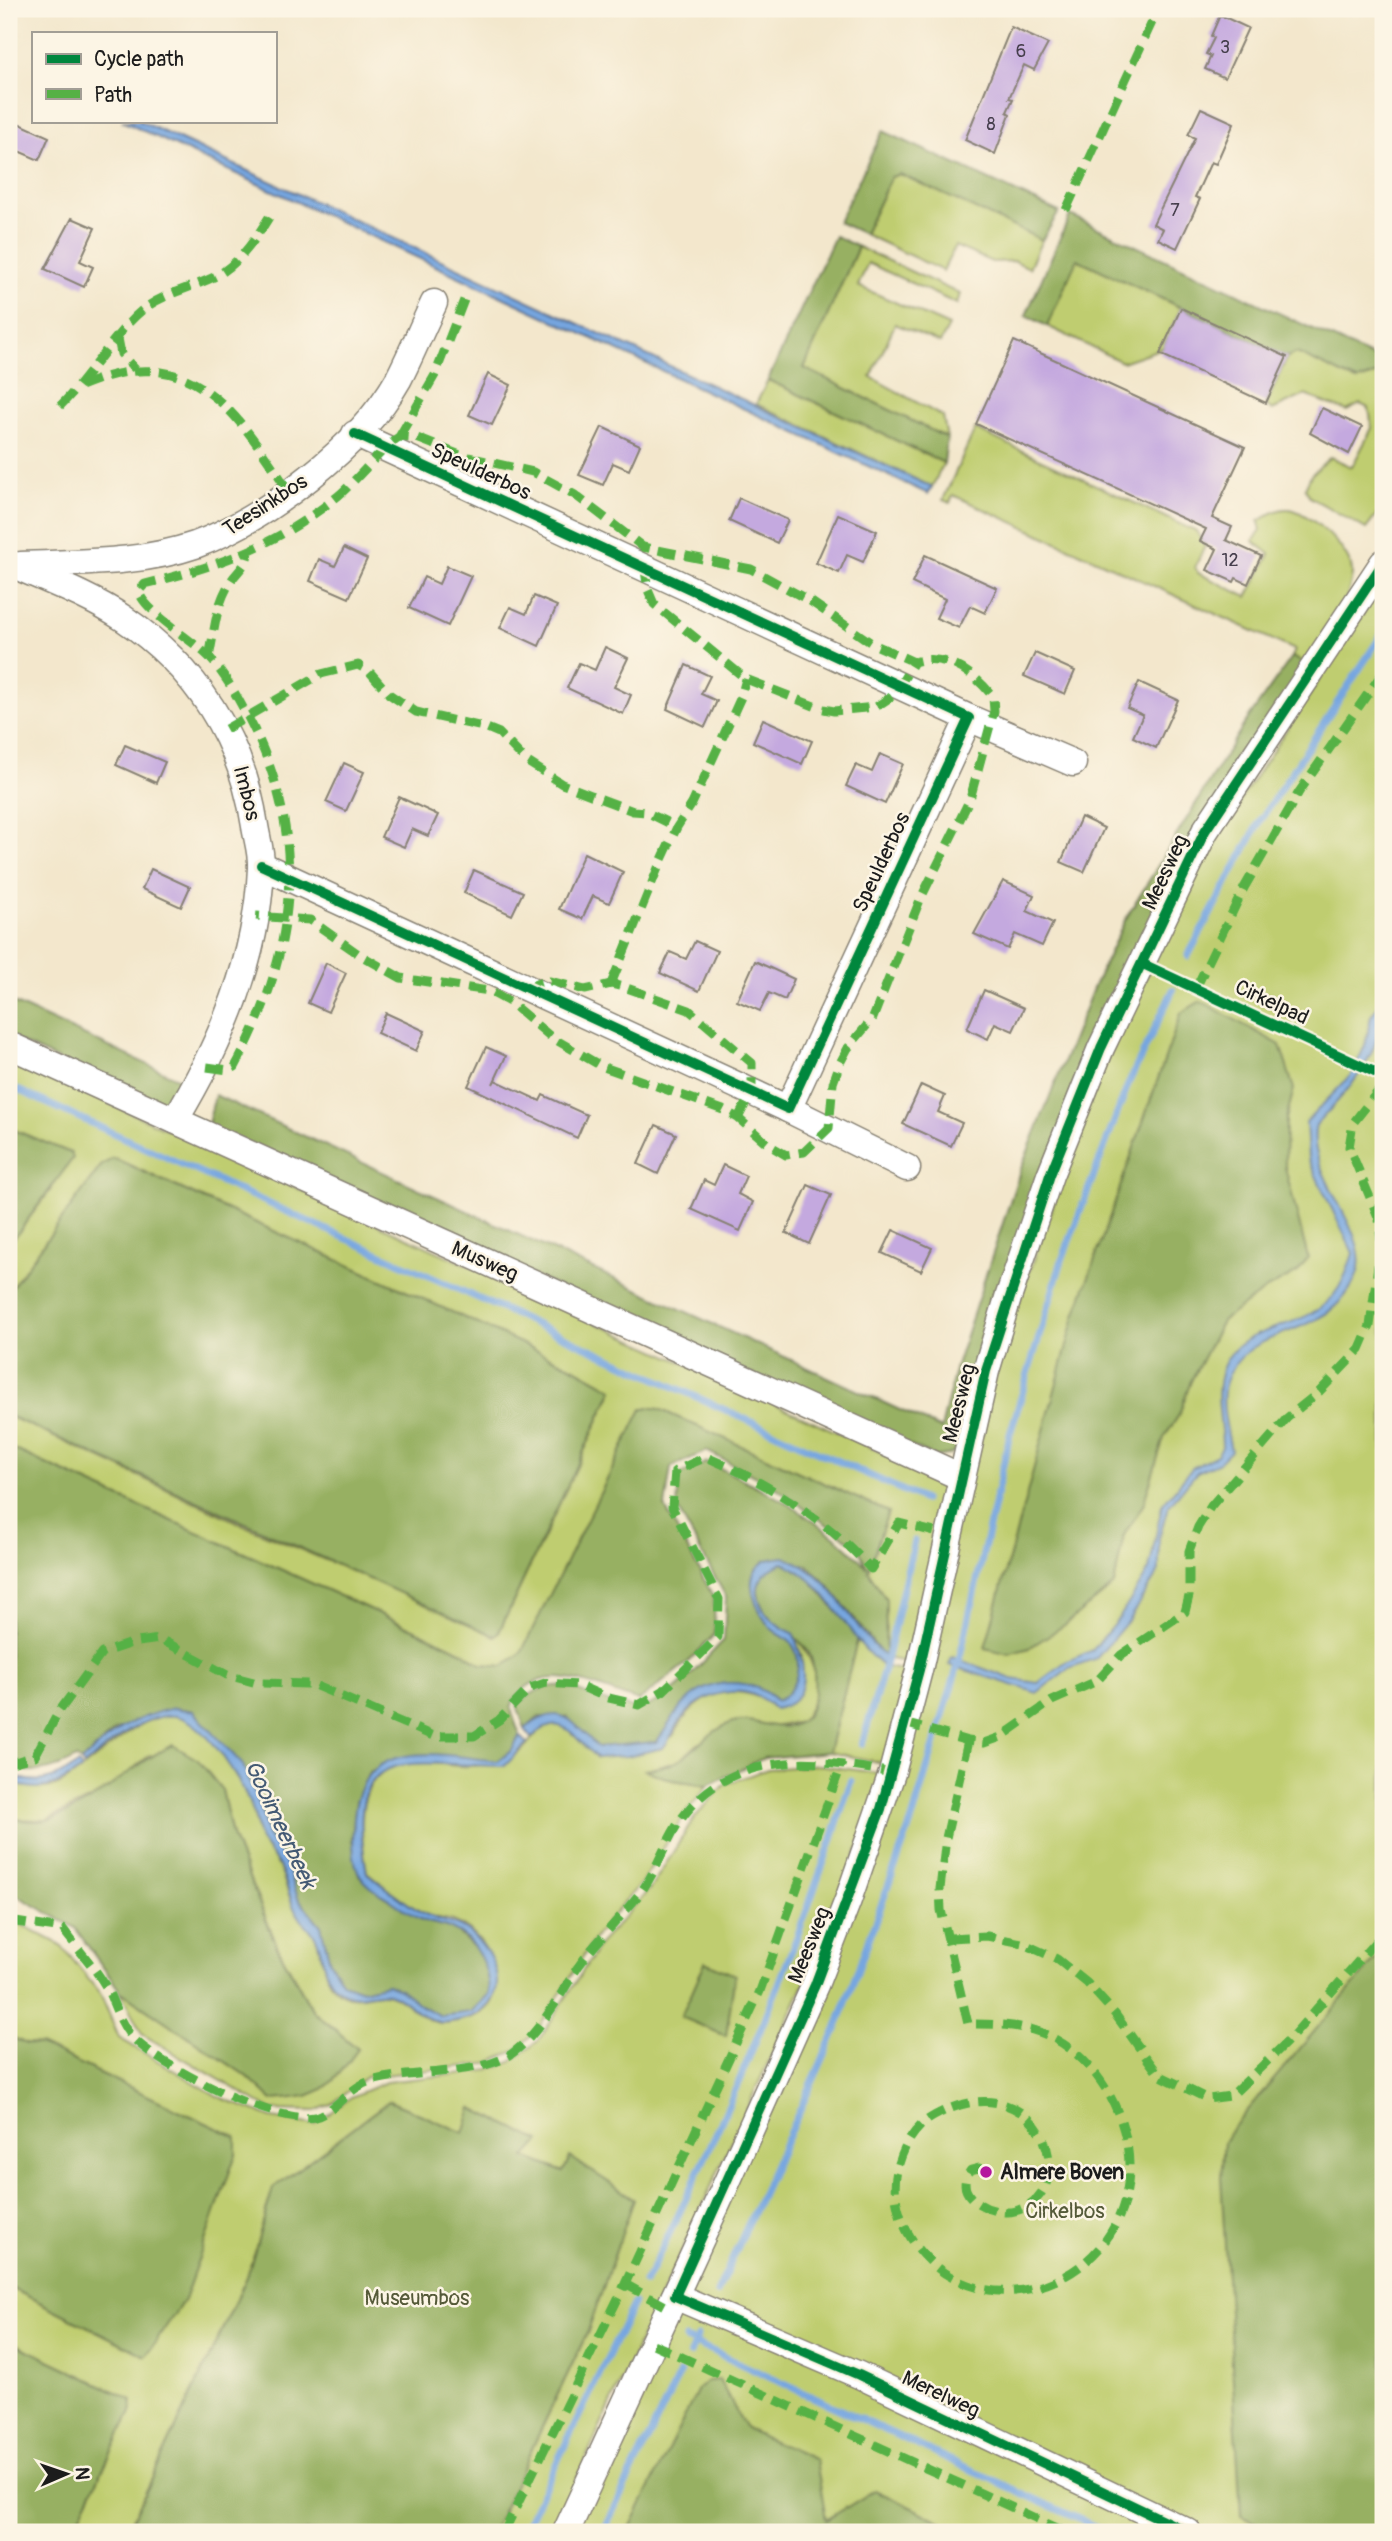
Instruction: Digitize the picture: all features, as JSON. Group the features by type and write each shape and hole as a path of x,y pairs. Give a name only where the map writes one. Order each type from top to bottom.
{"street":[{"name":"Teesinkbos","path":"11,564 137,557 193,546 235,528 295,490 355,435 397,382 433,303"},
{"name":"Speulderbos","path":"355,435 969,718 1073,762"},
{"name":"Meesweg","path":"566,2532 815,1984 881,1809 919,1670 961,1477 1008,1298 1050,1175 1101,1048 1205,831 1383,563"},
{"name":"Imbos","path":"11,564 122,617 186,673 208,701 239,758 252,806 261,865 253,934 240,986 207,1066 175,1120"},
{"name":"Speulderbos","path":"789,1109 969,718"},
{"path":"261,865 789,1109 907,1168"},
{"name":"Musweg","path":"9,1045 961,1477"},
{"name":"Merelweg","path":"675,2296 859,2375 1188,2532"}],"green space":[{"path":"883,131 1059,212 1042,240 900,174 891,177 864,234 838,222"},
{"path":"901,174 1042,240 1029,268 1015,261 992,262 955,246 943,271 864,234 891,177"},
{"path":"1070,215 1383,362 1383,372 1357,381 1297,353 1287,357 1077,259 1047,326 1026,315"},
{"path":"835,236 858,247 804,368 947,438 944,463 768,380"},
{"path":"858,247 960,294 957,304 868,263 858,286 949,326 940,343 895,324 871,377 943,417 947,438 804,368"},
{"path":"1077,259 1181,308 1163,348 1122,362 1047,326"},
{"path":"1297,353 1356,381 1383,372 1383,507 1366,529 1310,497 1305,488 1311,475 1330,457 1352,467 1372,428 1369,408 1360,404 1347,411 1305,395 1272,410 1266,405 1287,357"},
{"path":"768,380 944,463 932,487 756,404"},
{"path":"975,429 1197,532 1205,546 1195,567 1198,573 1247,597 1270,554 1253,541 1261,531 1259,521 1280,510 1297,511 1318,524 1338,544 1351,565 1350,586 1341,610 1307,664 1292,657 1295,650 953,495 950,503 943,500"},
{"name":"Cirkelbos","path":"1383,583 1383,2532 572,2532 857,1897 999,1358 1099,1076 1202,858"},
{"path":"1292,657 1307,664 1140,949 959,1444 952,1454 935,1457 207,1128 215,1095 941,1429 956,1366 1020,1171 1094,986 1125,920 1243,726"},
{"path":"9,1001 186,1082 164,1109 9,1037"},
{"path":"1201,1001 1280,1045 1294,1089 1286,1119 1285,1167 1308,1258 1298,1272 1265,1290 1222,1321 1191,1381 1179,1415 1164,1438 1143,1505 1124,1535 1114,1585 1066,1624 1029,1648 1009,1654 985,1648 1075,1316 1181,1013"},
{"path":"9,1058 932,1475 942,1490 945,1512 912,1663 885,1658 886,1599 868,1571 888,1512 659,1409 521,1653 503,1666 481,1664 463,1652 9,1447 9,1416 248,1527 498,1634 613,1390 575,1368 114,1158 101,1166 9,1291 9,1245 52,1188 71,1153 9,1128"},
{"path":"9,1128 71,1153 73,1158 9,1245"},
{"path":"113,1158 575,1368 613,1389 498,1634 495,1636 9,1416 9,1291 101,1166"},
{"path":"642,1409 659,1409 888,1512 868,1571 886,1599 885,1658 828,1585 808,1565 764,1561 755,1574 757,1600 773,1628 790,1641 798,1656 794,1683 784,1697 777,1701 759,1689 749,1688 705,1692 695,1696 681,1708 656,1742 598,1747 567,1717 539,1717 525,1729 517,1705 532,1693 546,1687 558,1686 609,1703 641,1708 653,1704 676,1689 724,1640 726,1597 677,1508 679,1475 707,1462 745,1480 819,1525 867,1568 858,1547 775,1487 707,1451 671,1467 665,1507 714,1598 715,1634 689,1661 639,1701 582,1682 552,1678 538,1681 525,1688 514,1699 513,1715 520,1735 512,1750 498,1761 412,1755 369,1772 356,1802 352,1839 359,1875 380,1894 422,1920 453,1929 476,1949 489,1971 489,1994 471,2012 441,2016 420,2005 400,1989 387,1984 362,1990 343,1983 330,1962 321,1926 298,1898 286,1863 267,1835 261,1808 193,1711 174,1708 114,1731 81,1762 76,1758 51,1769 35,1771 9,1767 9,1447 463,1652 481,1664 503,1666 521,1653"},
{"path":"783,1563 804,1572 858,1637 829,1752 764,1758 708,1785 672,1780 645,1770 677,1761 712,1734 733,1722 750,1721 785,1727 801,1721 807,1715 814,1693 814,1671 810,1656 798,1640 774,1623 764,1610 758,1594 758,1586 764,1572"},
{"path":"793,1633 808,1655 815,1677 809,1710 801,1722 771,1727 755,1723 699,1743 679,1761 647,1770 672,1780 708,1785 685,1814 641,1883 597,1934 537,2031 513,2052 485,2064 366,2077 332,2104 315,2111 271,2110 142,2034 120,1991 245,2075 272,2100 358,2049 313,2011 279,1950 232,1836 222,1790 150,1755 105,1792 46,1820 9,1819 9,1782 34,1788 55,1786 73,1776 141,1725 158,1717 175,1715 191,1721 219,1750 243,1789 262,1842 278,1865 297,1913 316,1938 327,1976 336,1989 350,1996 389,1994 401,1999 430,2020 444,2023 459,2021 488,2008 495,1994 495,1972 486,1951 472,1933 453,1921 423,1913 367,1872 362,1817 371,1785 381,1773 396,1765 417,1762 464,1766 500,1760 522,1751 543,1727 556,1723 563,1725 597,1758 673,1736 691,1711 712,1696 738,1692 767,1701 802,1656"},
{"path":"858,1637 882,1666 909,1672 888,1764 829,1752"},
{"path":"173,1745 198,1760 222,1790 232,1836 277,1947 313,2011 358,2049 331,2082 314,2093 303,2097 272,2100 245,2075 120,1991 75,1928 9,1891 9,1819 43,1821 64,1814"},
{"path":"819,1765 885,1774 825,1939 552,2532 492,2532 588,2331 634,2199 570,2158 564,2172 525,2157 539,2141 473,2108 464,2133 389,2101 273,2188 247,2277 127,2532 72,2532 131,2412 133,2400 9,2341 9,2287 146,2356 236,2154 235,2137 40,2045 26,2044 9,2036 9,1918 61,1945 101,1995 119,2038 219,2097 272,2118 315,2125 351,2097 386,2082 484,2071 511,2062 538,2041 602,1941 650,1889 695,1817 725,1784 768,1769"},
{"path":"1383,1950 1383,2532 1274,2532 1241,2516 1221,2177 1224,2142 1232,2129"},
{"path":"705,1962 735,1975 726,2036 681,2017"},
{"path":"9,2036 26,2044 40,2045 236,2137 236,2154 184,2300 146,2356 9,2287"},
{"name":"Museumbos","path":"389,2101 464,2133 472,2108 540,2141 525,2157 563,2172 570,2157 634,2199 588,2331 492,2532 127,2532 247,2277 273,2188"},
{"path":"9,2341 133,2400 131,2412 72,2532 9,2532"},
{"path":"719,2380 746,2429 816,2460 826,2520 875,2490 962,2532 628,2532 698,2389 707,2381"}],"water":[{"path":"124,122 142,122 932,487 928,494"},
{"path":"1383,998 1378,1037 1371,1053 1353,1083 1316,1125 1315,1144 1320,1163 1356,1241 1360,1259 1357,1275 1344,1297 1328,1313 1269,1339 1236,1362 1226,1382 1223,1399 1231,1451 1220,1462 1197,1472 1168,1507 1159,1538 1159,1571 1128,1621 1097,1658 1069,1668 1037,1693 949,1665 952,1657 1012,1679 1038,1683 1065,1662 1093,1650 1120,1617 1149,1570 1162,1505 1192,1468 1217,1455 1222,1447 1219,1387 1223,1367 1230,1355 1250,1338 1300,1319 1320,1308 1339,1288 1353,1253 1308,1159 1306,1122 1351,1075 1365,1046 1371,1016"},
{"path":"785,1557 803,1566 830,1589 873,1645 887,1658 884,1667 858,1641 814,1584 783,1563 769,1570 761,1579 758,1589 763,1609 781,1627 793,1633 803,1667 801,1689 796,1698 787,1705 774,1709 764,1700 741,1692 716,1695 694,1706 685,1715 663,1748 627,1756 597,1758 573,1734 559,1726 551,1726 531,1738 525,1729 537,1720 557,1715 573,1722 598,1747 656,1742 691,1697 715,1685 741,1684 754,1687 777,1701 784,1697 797,1674 797,1656 789,1641 772,1629 761,1614 753,1596 752,1586 757,1569 764,1562"},
{"name":"Gooimeerbeek","path":"174,1708 193,1711 243,1765 261,1808 267,1835 286,1863 298,1898 321,1926 330,1962 343,1983 362,1990 387,1984 400,1989 420,2005 441,2016 471,2012 489,1994 484,1965 468,1940 460,1934 412,1915 373,1889 363,1879 357,1869 353,1847 354,1817 360,1791 371,1772 387,1761 428,1754 498,1761 512,1750 520,1735 527,1743 505,1766 413,1764 391,1768 374,1779 364,1798 362,1829 367,1873 416,1909 457,1925 478,1941 488,1953 497,1977 493,1999 485,2008 474,2016 441,2023 426,2017 394,1995 350,1995 335,1986 327,1975 316,1938 296,1912 280,1868 259,1837 253,1811 241,1785 211,1741 187,1720 163,1716 151,1720 126,1733 84,1766 81,1762 123,1728 145,1716"},
{"path":"78,1764 82,1769 47,1787 30,1788 9,1782 9,1775 29,1780 45,1780"}],"building":[{"path":"1220,15 1248,28 1225,78 1205,69 1211,56 1206,54 1214,38 1211,36"},
{"path":"1011,27 1048,44 1034,70 1024,65 1009,98 1013,99 1007,112 1010,114 995,154 965,140"},
{"path":"1201,108 1234,123 1216,164 1211,162 1195,197 1200,199 1177,248 1158,239 1163,229 1153,224 1195,138 1188,135"},
{"path":"9,119 49,137 39,160 9,147"},
{"path":"72,218 95,228 80,261 93,267 84,287 45,269"},
{"path":"1181,308 1287,357 1266,403 1160,354"},
{"path":"1014,341 1245,447 1212,518 1232,527 1226,540 1261,556 1248,584 1236,578 1234,582 1207,570 1217,549 1200,541 1206,529 976,424"},
{"path":"488,374 511,385 492,425 469,415"},
{"path":"1322,408 1362,427 1349,454 1310,433"},
{"path":"602,427 640,445 629,470 613,463 603,485 579,475"},
{"path":"739,498 788,520 777,543 729,521"},
{"path":"838,514 877,531 863,562 847,555 839,573 816,563"},
{"path":"344,548 367,559 349,598 310,581 319,559 335,566"},
{"path":"925,555 997,588 985,613 970,606 959,628 936,618 945,599 912,583"},
{"path":"447,566 471,576 448,626 409,608 424,577 439,584"},
{"path":"534,596 557,606 539,646 500,628 510,607 526,614"},
{"path":"605,647 628,658 614,687 631,695 623,714 567,688 579,663 595,670"},
{"path":"1035,653 1075,671 1065,694 1024,676"},
{"path":"686,665 710,676 701,694 717,701 705,727 667,709"},
{"path":"1139,682 1178,700 1156,748 1133,737 1143,715 1127,708"},
{"path":"763,719 812,741 802,764 753,742"},
{"path":"125,745 165,762 156,783 116,765"},
{"path":"880,754 903,764 885,804 846,786 856,765 872,772"},
{"path":"344,763 364,772 346,811 326,802"},
{"path":"399,797 438,815 428,836 412,829 404,847 381,837"},
{"path":"1081,817 1104,828 1084,872 1061,862"},
{"path":"584,853 623,872 609,903 593,896 582,919 559,909"},
{"path":"151,869 190,887 181,907 142,889"},
{"path":"474,870 523,892 512,915 464,893"},
{"path":"1003,881 1034,895 1027,911 1053,923 1042,946 1015,934 1008,949 974,934"},
{"path":"695,941 717,951 699,991 660,973 670,952 686,959"},
{"path":"755,961 794,979 785,1000 769,993 760,1011 737,1001"},
{"path":"326,963 346,973 328,1012 308,1003"},
{"path":"984,990 1024,1008 1013,1031 995,1023 988,1039 967,1029"},
{"path":"386,1013 425,1031 416,1051 377,1033"},
{"path":"486,1047 506,1056 493,1084 495,1080 540,1101 543,1095 587,1115 577,1138 468,1086"},
{"path":"921,1085 945,1096 938,1112 962,1123 951,1146 903,1124"},
{"path":"656,1125 676,1134 658,1174 638,1164"},
{"path":"723,1165 746,1176 738,1194 753,1202 740,1231 691,1209 704,1180 714,1185"},
{"path":"808,1185 831,1195 809,1244 786,1233"},
{"path":"893,1230 932,1248 921,1271 882,1253"}],"waterway":[{"path":"1188,956 1261,819 1383,633"},
{"path":"717,2293 836,2030 912,1820 958,1665 1010,1434 1062,1260 1129,1082 1173,990"},
{"path":"9,1086 924,1500"},
{"path":"862,1744 886,1662 914,1541"},
{"path":"645,2283 704,2160 758,2036 807,1910 851,1781"},
{"path":"523,2532 634,2303"},
{"path":"690,2354 697,2337"},
{"path":"686,2339 1107,2532"},
{"path":"603,2532 680,2373"}],"marked path":[{"path":"1066,210 1158,9"},
{"path":"60,406 134,317 161,298 223,272 247,250 271,214"},
{"path":"399,437 435,375 464,300"},
{"path":"118,338 121,354 135,369"},
{"path":"81,386 119,373 152,371 181,377 206,391 229,410 250,435 290,493"},
{"path":"207,1067 229,1070 235,1067 271,983 282,941 288,898 288,856 283,813 271,770 253,727 229,683 204,652 149,607 139,591 145,584 198,570 246,552 293,528 338,496 399,437 417,438 460,455 533,472 575,495 643,547 751,569 810,601 873,644 914,662 937,660 958,667 977,680 993,697 994,711 970,799 920,900 873,1018 848,1048 840,1063 833,1083 829,1128 804,1152 786,1155 769,1145 738,1118 723,1110 601,1066 551,1037 511,1003 489,991 401,978 360,955 310,920 256,916"},
{"path":"209,657 222,600 231,581 246,561 248,553"},
{"path":"644,564 648,590 654,604 746,679 819,708 834,711 876,707 894,695 914,662"},
{"path":"226,729 321,674 358,665 369,671 389,694 416,712 499,733 526,761 562,784 633,811 646,812 677,827"},
{"path":"1196,988 1244,888 1299,792 1383,672"},
{"path":"611,984 658,868 677,827 692,804 741,697 746,679"},
{"path":"525,991 536,984 550,981 585,990 611,984 689,1010 752,1063 752,1092 738,1118"},
{"path":"904,1723 968,1741 984,1743 1001,1737 1052,1701 1097,1681 1121,1655 1185,1612 1189,1596 1189,1551 1198,1527 1211,1506 1287,1418 1319,1392 1360,1349 1370,1326 1381,1243 1379,1219 1349,1147 1353,1123 1383,1085"},
{"path":"9,1758 15,1762 35,1756 58,1713 102,1653 131,1643 160,1639 227,1675 257,1683 312,1684 433,1736 474,1736 499,1720 530,1688 545,1683 578,1685 605,1697 639,1705 663,1691 718,1637 719,1599 672,1507 675,1471 706,1457 751,1478 795,1504 836,1534 871,1569 899,1523 950,1536"},
{"path":"968,1741 946,1838 940,1889 941,1910 968,2024 1002,2025 1036,2031 1074,2052 1091,2068 1115,2107 1128,2150 1129,2171 1121,2212 1101,2246 1073,2271 1040,2286 1004,2291 968,2285 935,2266 908,2233 901,2219 896,2195 899,2163 914,2133 934,2116 971,2103 1001,2104 1025,2115 1041,2134 1049,2157 1047,2180 1036,2199 1015,2211 986,2208 970,2196 966,2179 971,2170 979,2168 986,2172"},
{"path":"9,1921 63,1929 105,1985 127,2031 166,2063 247,2103 297,2117 315,2117 368,2082 403,2075 464,2069 500,2060 514,2052 542,2023 578,1967 643,1889 685,1814 706,1793 729,1778 754,1768 808,1762 892,1773"},
{"path":"504,2532 625,2284 760,1991 842,1763"},
{"path":"950,1938 987,1936 1022,1943 1057,1959 1087,1983 1115,2014 1159,2075 1208,2099 1231,2096 1290,2039 1383,1933"},
{"path":"625,2284 669,2308"},
{"path":"653,2344 1066,2532"}],"cycle path":[{"path":"261,865 788,1109 969,718 355,434"},
{"path":"1188,2532 859,2375 675,2296 815,1985 881,1809 919,1670 986,1371 1050,1175 1101,1048 1205,831 1383,563"},
{"name":"Cirkelpad","path":"1143,964 1383,1076"}],"place":[{"name":"Almere Boven","path":"986,2172"}]}
